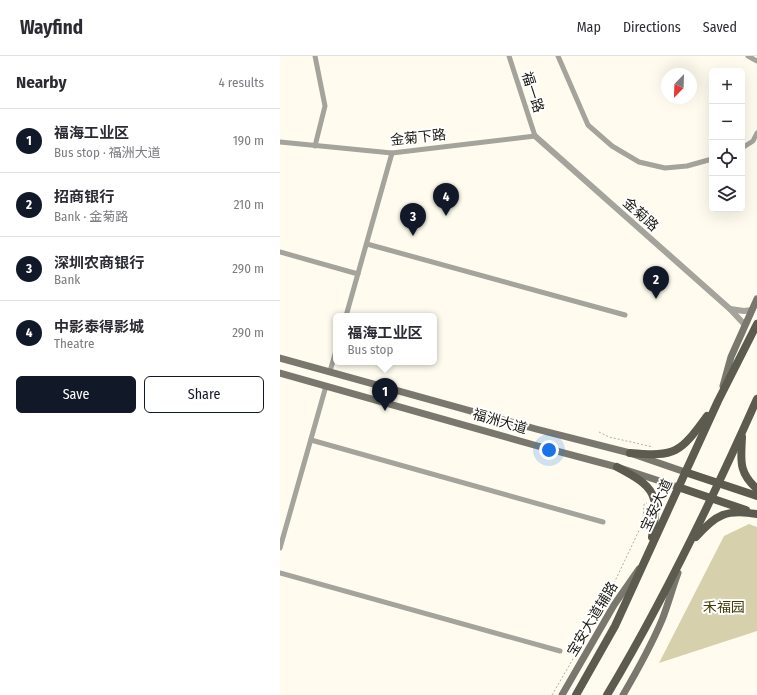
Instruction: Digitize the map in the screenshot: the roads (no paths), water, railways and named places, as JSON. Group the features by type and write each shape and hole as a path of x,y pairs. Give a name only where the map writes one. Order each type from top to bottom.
{"main road":[{"path":"630,453 659,455 669,453 678,450 683,446 695,432 718,401 731,357 757,299"},
{"name":"宝安大道","path":"576,695 615,626 718,401 757,324"},
{"name":"福洲大道","path":"280,358 536,429 630,453 757,496"},
{"name":"福洲大道","path":"280,373 617,467 757,514"},
{"path":"608,695 654,613 686,550 757,399"},
{"path":"757,410 742,432 741,453 742,466 746,477 757,489"},
{"path":"617,467 647,486 652,493 656,505 652,537 645,558"},
{"path":"623,695 658,628 686,550 694,539 701,530 719,516 737,512 757,514"},
{"name":"宝安大道辅路","path":"562,695 614,605 645,558"}],"street":[{"path":"315,56 325,106 315,146"},
{"name":"福一路","path":"509,56 535,136"},
{"path":"558,56 588,125 612,146 639,162 665,168 686,166 709,160"},
{"path":"748,56 757,61"},
{"path":"745,146 753,141 757,133"},
{"name":"金菊下路","path":"280,142 392,154 535,136"},
{"name":"金菊路","path":"535,136 730,309 745,325"},
{"path":"347,313 392,154"},
{"path":"367,244 625,315"},
{"path":"280,252 358,274"},
{"path":"730,309 744,311 752,310"},
{"path":"330,371 333,361"},
{"path":"280,548 326,386"},
{"path":"311,440 603,522"},
{"path":"280,572 560,651"}],"place":[{"name":"中影泰得影城","path":"446,216"},
{"name":"深圳农商银行","path":"413,236"},
{"name":"招商银行","path":"656,299"},
{"name":"福海工业区","path":"385,411"}],"park label":[{"name":"禾福园","path":"724,607"}]}
